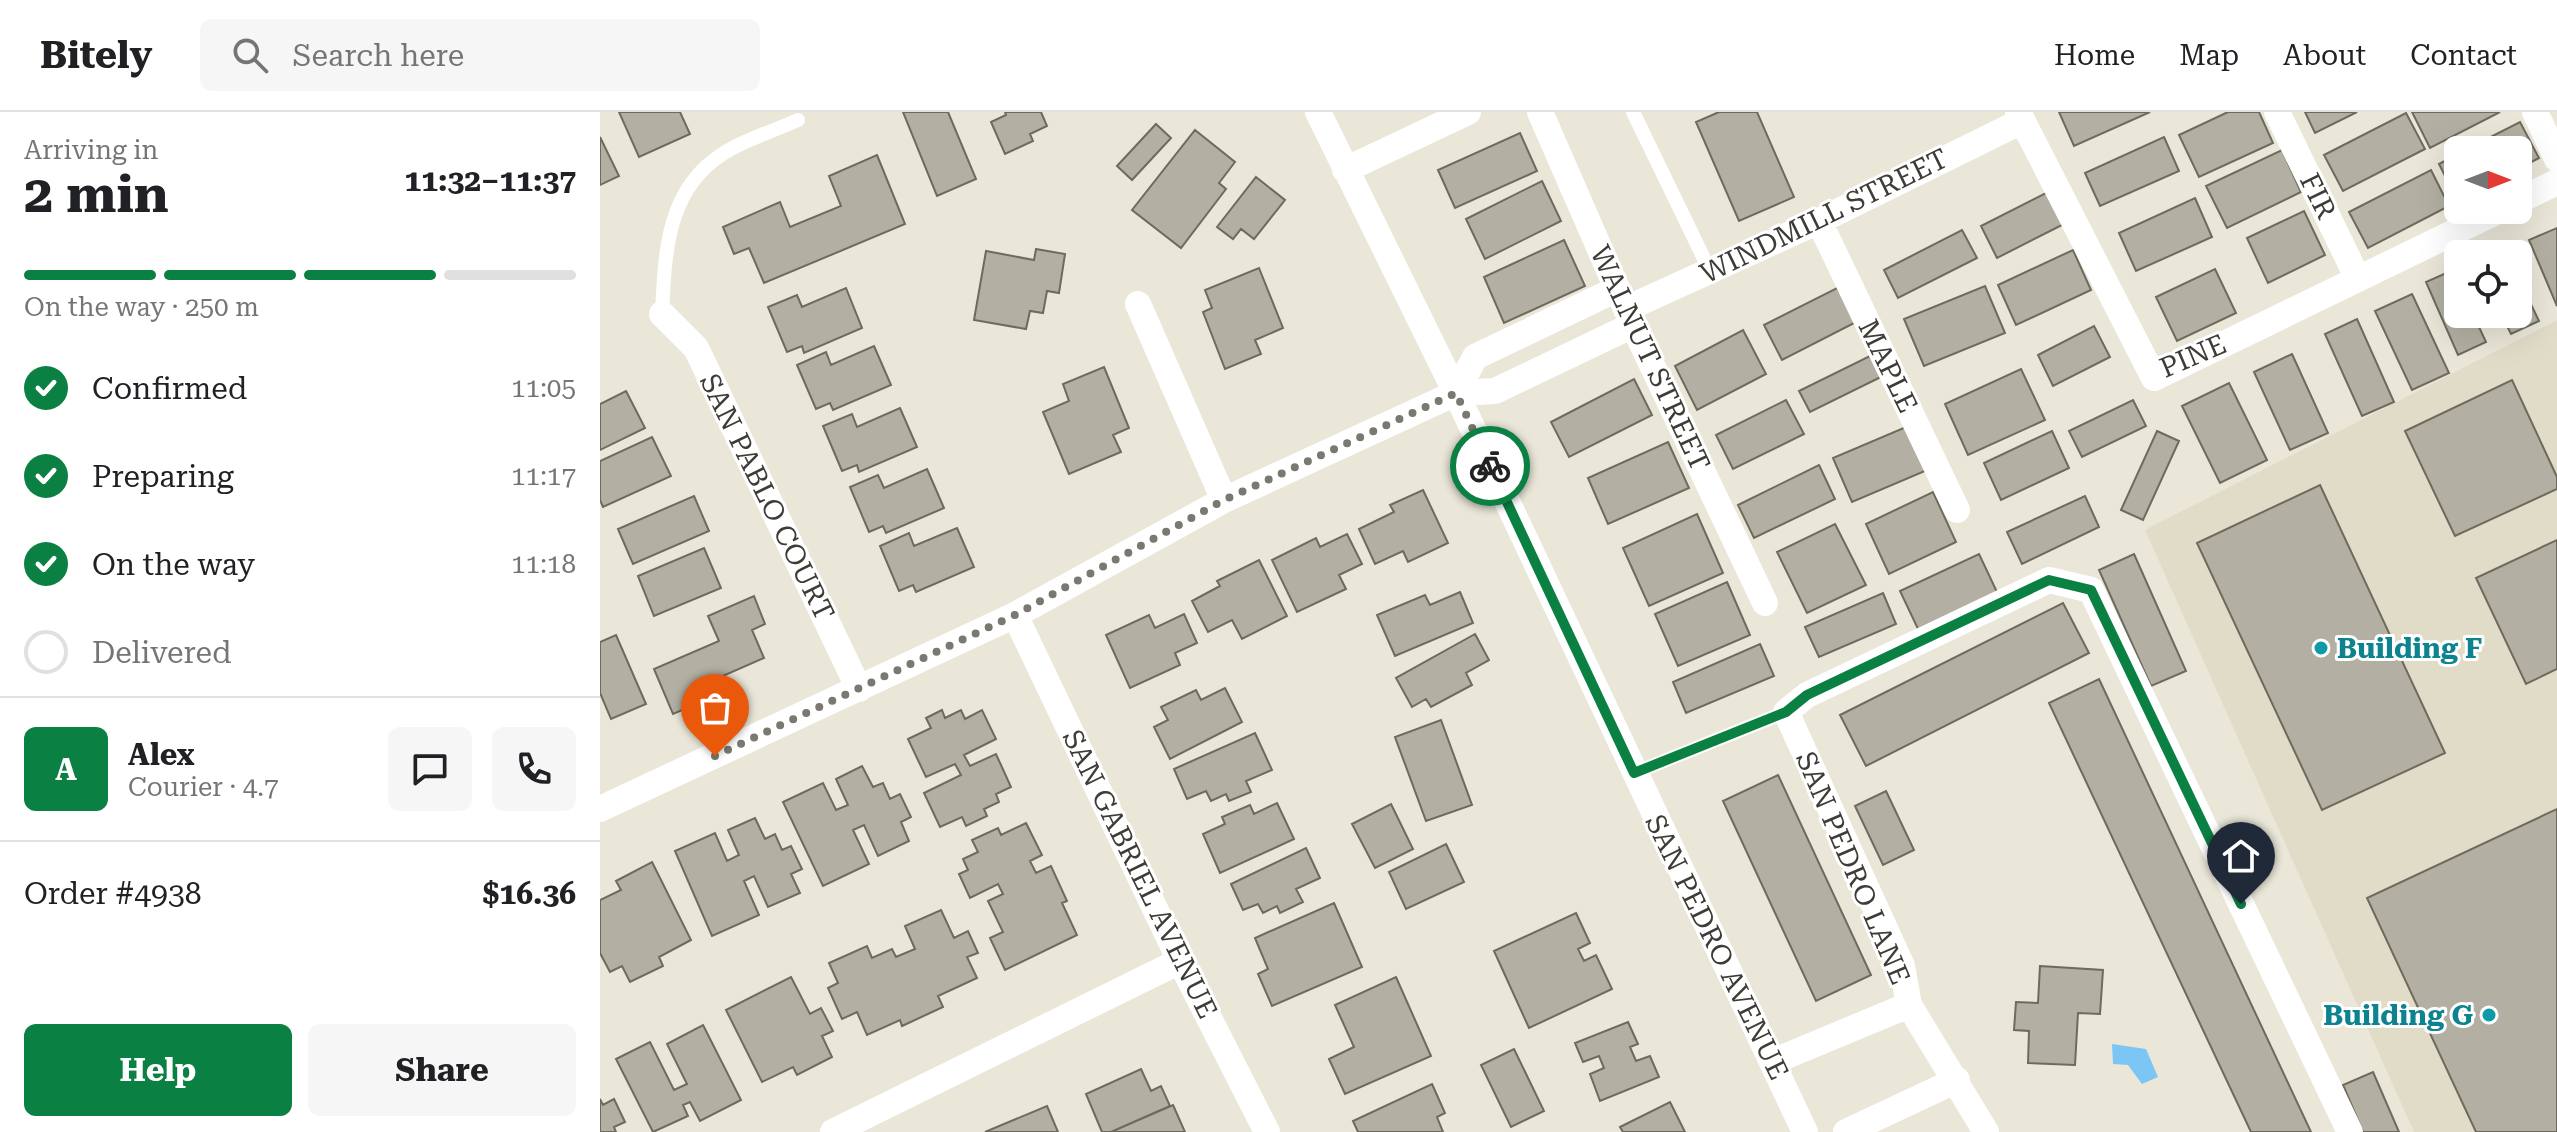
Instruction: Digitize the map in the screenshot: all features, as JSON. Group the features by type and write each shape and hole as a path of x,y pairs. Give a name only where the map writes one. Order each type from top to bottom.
{"street":[{"name":"SAN PEDRO AVENUE","path":"1318,112 1456,393 1805,1132"},
{"path":"1345,170 1468,112"},
{"name":"WALNUT STREET","path":"1540,112 1625,308 1765,603"},
{"name":"FIR","path":"2277,112 2358,279"},
{"path":"2535,112 2557,159"},
{"name":"WINDMILL STREET","path":"1456,393 1475,357 1625,308 1710,271 1819,221 2020,116"},
{"name":"PINE","path":"2020,116 2154,378 2471,224"},
{"path":"2532,194 2557,182"},
{"name":"MAPLE","path":"1819,221 1957,510"},
{"path":"1138,304 1224,500"},
{"name":"WINDMILL STREET","path":"1456,393 1495,391 1625,308"},
{"name":"SAN PABLO COURT","path":"662,314 696,348 859,689"},
{"path":"600,809 1015,615 1224,500 1456,393"},
{"path":"1786,712 1807,695 2049,580 2091,590 2350,1132"},
{"name":"SAN GABRIEL AVENUE","path":"1015,615 1180,961 1267,1132"},
{"name":"SAN PEDRO LANE","path":"1786,712 1902,966 1909,1005 1986,1132"},
{"path":"833,1132 1180,961"},
{"name":"SAN PEDRO LANE","path":"1772,1062 1909,1005"},
{"path":"1846,1132 1957,1080"}],"lane":[{"path":"1633,112 1710,271"},
{"path":"662,314 665,252 683,191 723,154 798,120"},
{"path":"1634,773 1786,712"}],"shaded area":[{"path":"2557,320 2557,1132 2414,1132 2145,530"}],"water":[{"path":"2112,1044 2146,1049 2158,1077 2142,1084 2128,1065 2113,1064"}],"building":[{"path":"619,112 680,112 690,134 639,157"},
{"path":"903,112 948,112 976,179 937,196"},
{"path":"1005,112 1041,112 1047,126 1030,134 1033,141 1005,154 991,122 1006,115"},
{"path":"1719,112 1757,112 1794,197 1739,221 1696,122"},
{"path":"2059,112 2150,112 2074,146"},
{"path":"2228,112 2259,112 2273,143 2199,177 2179,135"},
{"path":"2305,112 2357,112 2315,133"},
{"path":"2412,112 2500,112 2453,136 2444,136 2444,141 2430,148"},
{"path":"2406,113 2425,149 2343,191 2324,155"},
{"path":"2520,122 2527,136 2492,136"},
{"path":"1156,124 1171,138 1132,180 1117,166"},
{"path":"1195,130 1235,162 1219,183 1226,189 1181,248 1132,210"},
{"path":"1520,133 1537,171 1455,208 1438,170"},
{"path":"600,137 619,176 600,185"},
{"path":"2164,137 2179,171 2100,206 2085,173"},
{"path":"2532,145 2539,158 2532,162"},
{"path":"2282,150 2301,192 2227,228 2206,186"},
{"path":"877,155 905,224 764,283 749,248 734,254 723,227 780,202 790,227 841,206 829,176"},
{"path":"2431,170 2444,196 2444,209 2368,248 2349,212"},
{"path":"1256,177 1285,200 1254,239 1241,229 1233,239 1217,227"},
{"path":"1542,181 1561,221 1485,259 1466,219"},
{"path":"2048,192 2064,224 1997,258 1981,226"},
{"path":"2195,198 2212,237 2136,271 2119,233"},
{"path":"2304,211 2325,255 2268,283 2247,238"},
{"path":"2557,228 2557,306 2532,247 2532,240 2529,240"},
{"path":"1962,230 1977,258 1898,298 1884,270"},
{"path":"1564,240 1585,286 1504,323 1484,277"},
{"path":"1036,249 1065,254 1059,293 1047,291 1043,313 1030,311 1026,329 974,320 986,251 1034,260"},
{"path":"2073,250 2091,290 2016,325 1998,285"},
{"path":"1259,268 1283,328 1255,340 1261,354 1225,369 1203,312 1212,308 1205,290"},
{"path":"2215,269 2236,313 2177,341 2156,297"},
{"path":"2444,274 2444,323 2426,282"},
{"path":"1847,283 1864,318 1782,360 1764,325"},
{"path":"1985,286 2005,333 1924,366 1904,319"},
{"path":"846,288 862,328 804,353 802,346 787,352 768,307 797,295 802,307"},
{"path":"2412,294 2449,373 2412,390 2375,311"},
{"path":"2532,306 2539,321 2532,324"},
{"path":"2357,319 2394,402 2362,416 2325,334"},
{"path":"2094,326 2110,357 2053,386 2038,355"},
{"path":"2446,328 2480,328 2486,342 2458,355"},
{"path":"2508,328 2524,328 2511,334"},
{"path":"1743,330 1766,374 1697,410 1675,366"},
{"path":"874,346 891,385 833,410 830,403 816,409 797,365 826,352 831,365"},
{"path":"1878,352 1889,373 1810,412 1799,391"},
{"path":"2292,354 2328,433 2290,450 2254,372"},
{"path":"1104,367 1129,428 1113,435 1121,452 1069,474 1043,412 1069,401 1063,384"},
{"path":"2021,369 2045,420 1968,455 1945,404"},
{"path":"1634,379 1652,415 1569,457 1551,422"},
{"path":"2512,380 2557,477 2557,489 2455,536 2405,431"},
{"path":"2229,383 2267,460 2220,483 2182,406"},
{"path":"626,391 645,428 600,450 600,404"},
{"path":"1786,400 1804,434 1733,469 1716,435"},
{"path":"2133,400 2146,426 2082,457 2069,431"},
{"path":"900,408 917,447 859,472 857,465 842,471 823,426 852,414 857,427"},
{"path":"1913,424 1932,468 1852,502 1833,458"},
{"path":"2052,431 2069,468 2001,500 1984,463"},
{"path":"2157,431 2179,441 2143,520 2121,510"},
{"path":"652,437 671,476 603,507 600,500 600,461"},
{"path":"1668,442 1689,488 1608,524 1588,478"},
{"path":"1819,465 1835,499 1754,538 1738,505"},
{"path":"927,469 944,508 886,533 883,526 869,532 850,487 878,475 884,488"},
{"name":"Building F","path":"2320,485 2445,753 2322,810 2197,543"},
{"path":"1423,490 1448,543 1408,562 1403,551 1375,564 1359,529 1394,512 1390,505"},
{"path":"1933,492 1956,542 1889,574 1866,524"},
{"path":"694,496 709,531 633,564 618,529"},
{"path":"2085,496 2099,527 2022,564 2007,532"},
{"path":"1697,514 1723,573 1649,606 1623,548"},
{"path":"1835,524 1866,585 1807,613 1777,552"},
{"path":"957,528 974,567 916,592 913,585 899,591 880,546 909,533 914,546"},
{"path":"1347,534 1362,564 1339,575 1346,589 1297,612 1272,560 1316,538 1320,547"},
{"path":"2557,540 2557,669 2526,684 2476,578"},
{"path":"704,548 721,588 654,616 638,576"},
{"path":"1979,554 1997,592 1918,629 1900,591"},
{"path":"2134,554 2186,671 2151,686 2099,570"},
{"path":"1259,560 1287,616 1242,639 1232,620 1208,632 1192,601 1220,586 1217,581"},
{"path":"1727,582 1750,635 1678,666 1655,614"},
{"path":"1460,592 1473,623 1395,656 1377,615 1425,595 1430,605"},
{"path":"1883,593 1896,624 1819,657 1805,627"},
{"path":"754,596 765,624 752,630 764,658 709,682 715,696 673,714 654,669 719,641 708,616"},
{"path":"2063,603 2089,653 1866,766 1840,715"},
{"path":"1184,614 1197,643 1175,653 1180,665 1130,688 1106,635 1149,615 1155,628"},
{"path":"1475,634 1489,660 1466,673 1472,685 1431,707 1426,699 1412,707 1396,678"},
{"path":"616,635 646,704 611,719 600,693 600,642"},
{"path":"1760,644 1774,676 1686,713 1673,682"},
{"path":"2099,679 2311,1132 2251,1132 2049,703"},
{"path":"1225,688 1242,722 1170,759 1154,727 1168,720 1161,707 1196,690 1201,700"},
{"path":"942,710 945,718 961,710 965,719 982,710 996,739 964,755 970,766 996,754 1011,787 996,794 999,802 984,809 987,816 966,826 962,817 940,827 924,793 961,775 955,764 926,777 908,739 931,728 926,718"},
{"path":"1441,720 1472,805 1426,821 1395,737"},
{"path":"1255,733 1272,770 1246,781 1251,792 1229,801 1226,794 1211,801 1206,791 1187,799 1174,769"},
{"path":"862,766 873,787 883,783 890,799 900,794 911,817 901,822 909,841 878,856 864,825 853,830 869,864 823,886 783,802 823,783 836,810 848,805 836,779"},
{"path":"1778,775 1871,975 1816,1001 1723,801"},
{"path":"1886,791 1914,850 1883,865 1855,806"},
{"path":"1277,803 1294,839 1220,873 1203,834 1225,824 1222,817 1250,805 1254,814"},
{"path":"1391,804 1413,849 1375,868 1352,824"},
{"name":"Building G","path":"2557,809 2557,1132 2476,1132 2367,898"},
{"path":"755,818 765,839 775,834 782,850 791,846 802,869 791,874 800,893 768,907 754,876 744,881 759,915 712,936 675,851 715,833 727,861 739,855 728,830"},
{"path":"1026,823 1042,855 1030,861 1036,873 1051,866 1067,901 1062,903 1077,935 1005,970 990,938 1003,932 988,901 1003,894 998,884 970,898 959,874 968,870 963,859 978,852 972,840 998,828 1001,835"},
{"path":"1446,844 1464,882 1406,909 1389,872"},
{"path":"1306,848 1320,878 1296,889 1303,902 1280,913 1277,906 1263,913 1258,904 1243,910 1231,884"},
{"path":"652,862 691,940 659,957 663,966 630,982 622,966 610,972 600,953 600,900 621,890 616,881"},
{"path":"1334,903 1362,967 1272,1006 1258,974 1268,969 1255,938"},
{"path":"941,910 954,938 968,931 978,953 967,957 977,978 938,996 943,1007 902,1026 900,1020 867,1035 857,1012 842,1019 828,988 838,983 829,963 867,946 872,958 892,949 896,957 915,949 905,926"},
{"path":"1576,913 1590,943 1578,949 1584,961 1596,955 1612,989 1529,1028 1494,951"},
{"path":"2040,966 2103,970 2100,1014 2078,1013 2075,1065 2028,1063 2029,1031 2014,1030 2016,1002 2038,1003"},
{"path":"791,977 810,1014 821,1008 833,1031 822,1036 832,1057 797,1075 793,1067 762,1082 726,1010"},
{"path":"1396,977 1431,1056 1345,1094 1329,1059 1354,1047 1335,1005"},
{"path":"1628,1022 1638,1044 1630,1047 1636,1061 1650,1056 1659,1077 1600,1101 1590,1074 1604,1068 1599,1056 1583,1062 1575,1043"},
{"path":"703,1025 741,1100 700,1121 690,1102 683,1105 688,1116 653,1132 616,1059 650,1042 674,1090 687,1084 667,1044"},
{"path":"1514,1049 1544,1111 1511,1127 1481,1065"},
{"path":"1141,1069 1151,1091 1161,1086 1170,1106 1111,1132 1102,1132 1086,1094"},
{"path":"2373,1072 2399,1132 2363,1132 2343,1085"},
{"path":"1432,1084 1445,1113 1437,1117 1443,1132 1358,1132 1353,1121"},
{"path":"600,1099 603,1105 614,1099 625,1122 614,1127 616,1132 600,1132"},
{"path":"1670,1102 1685,1132 1623,1132 1620,1127"},
{"path":"1173,1105 1185,1132 1111,1132"},
{"path":"1047,1106 1058,1132 985,1132"}],"way so far":[{"path":"715,756 1015,615 1224,500 1456,393 1490,466"}],"place":[{"name":"Building F","path":"2321,648"},
{"name":"Building G","path":"2489,1015"}],"route":[{"path":"1490,466 1634,773 1786,712 1807,695 2049,580 2091,590 2241,904"}]}
